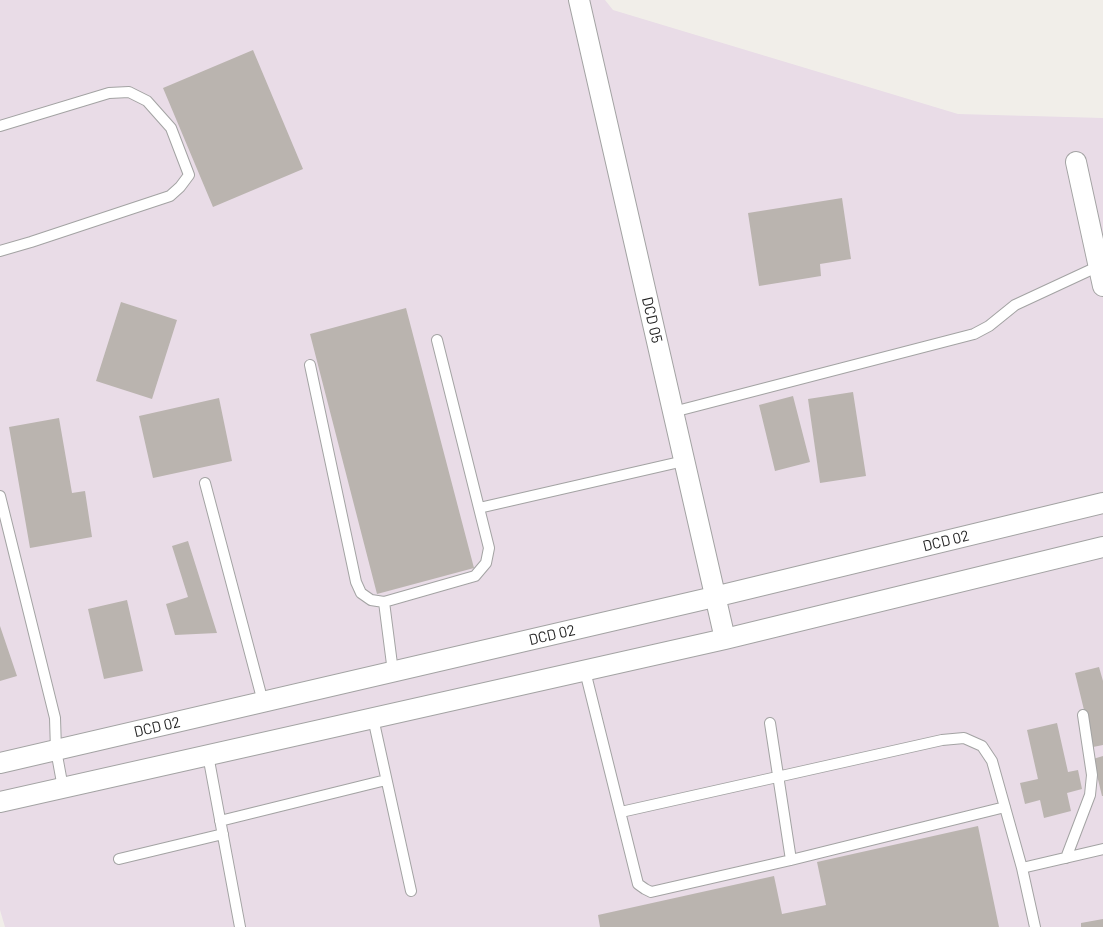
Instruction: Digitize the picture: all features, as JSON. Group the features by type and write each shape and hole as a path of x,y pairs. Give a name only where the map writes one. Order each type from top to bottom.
{"street":[{"name":"DCD 05","path":"579,0 725,639"},
{"path":"1076,162 1103,286"},
{"name":"DCD 02","path":"0,763 393,672 1103,503"},
{"path":"0,802 725,639 1103,547"}],"lane":[{"path":"0,126 109,93 129,92 147,101 171,128 189,175 170,196 0,251"},
{"path":"673,412 974,334 989,326 1016,305 1099,266"},
{"path":"310,366 356,582 361,593 372,600 384,602 475,576 486,564 489,548 437,340"},
{"path":"479,508 684,461"},
{"path":"205,483 263,702"},
{"path":"0,496 55,718 56,750 63,788"},
{"path":"384,602 393,672"},
{"path":"585,670 638,884 652,892 1005,807"},
{"path":"1066,858 1090,795 1092,775 1083,715"},
{"path":"373,718 411,891"},
{"path":"770,724 791,860"},
{"path":"620,812 942,740 964,738 982,746 992,760 1022,868 1035,927"},
{"path":"208,756 240,927"},
{"path":"220,821 386,780"},
{"path":"119,859 223,834"},
{"path":"1022,868 1103,849"}],"shaded area":[{"path":"0,0 605,0 613,10 958,114 1103,118 1103,927 5,927 0,910"}],"building":[{"path":"253,50 303,169 213,207 163,88"},
{"path":"842,198 851,259 820,264 821,276 759,286 748,213"},
{"path":"121,302 177,320 152,399 96,381"},
{"path":"406,308 474,568 377,594 310,334"},
{"path":"853,392 866,476 820,483 808,399"},
{"path":"793,396 810,462 775,471 759,405"},
{"path":"219,398 232,461 153,478 139,416"},
{"path":"59,418 72,493 85,491 92,537 30,548 9,427"},
{"path":"188,541 217,633 175,635 166,604 188,597 172,546"},
{"path":"127,600 143,671 104,679 88,609"},
{"path":"0,626 17,676 0,681"},
{"path":"1099,667 1103,681 1103,745 1093,747 1075,673"},
{"path":"1057,723 1068,772 1078,770 1082,789 1067,793 1071,811 1044,818 1040,800 1025,804 1020,783 1038,779 1027,730"},
{"path":"1103,756 1103,796 1102,796 1093,759"},
{"path":"978,826 999,927 600,927 598,915 774,876 782,914 826,905 817,862"},
{"path":"1103,919 1103,927 1081,927 1081,923"}]}
